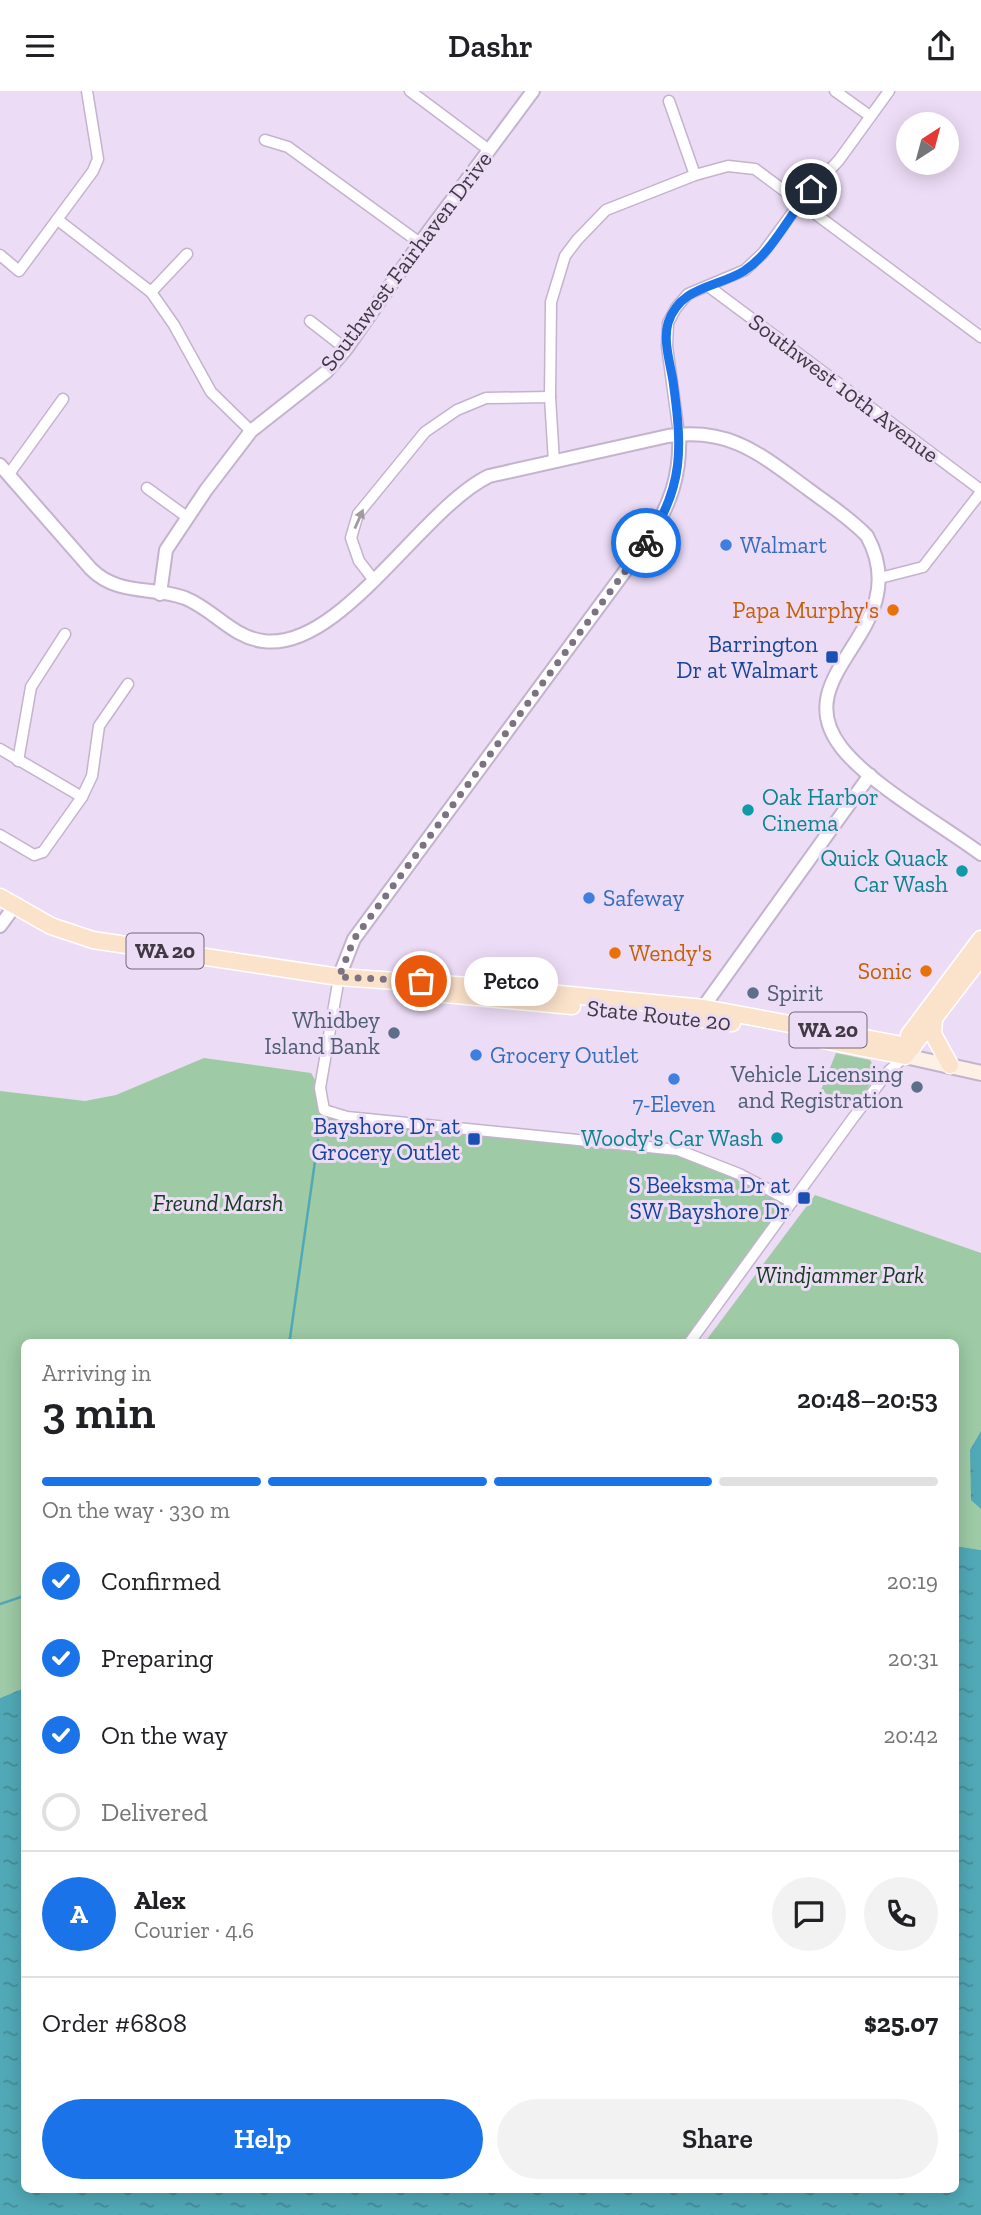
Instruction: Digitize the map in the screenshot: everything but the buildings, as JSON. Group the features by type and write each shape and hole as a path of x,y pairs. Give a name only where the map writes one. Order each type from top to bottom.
{"main road":[{"name":"State Route 20","path":"0,897 51,926 93,940 339,977 498,988 704,1008"},
{"path":"904,1050 981,939"},
{"path":"904,1050 934,1019 981,957"},
{"name":"State Route 20","path":"339,977 370,987 690,1018 904,1050"},
{"name":"WA 20","path":"704,1008 904,1050"},
{"path":"934,1019 933,1034 950,1065"},
{"path":"904,1050 981,1073"}],"street":[{"path":"0,255 19,271 93,171 98,159 87,91"},
{"path":"410,91 489,150"},
{"name":"Southwest Fairhaven Drive","path":"160,594 166,550 187,517 251,431 326,372 346,349 420,243 533,91"},
{"path":"835,91 870,116"},
{"path":"792,1202 739,1174 678,1150 347,1117 324,1110 320,1089 339,977 354,939 654,531 674,493 680,467 679,434 667,346 668,323 688,294 746,270 763,253 801,201 839,160 889,91"},
{"path":"669,101 695,175"},
{"path":"265,140 288,147 420,243"},
{"path":"554,462 550,397 551,302 565,256 590,224 606,209 695,175 728,166 755,169 981,337"},
{"path":"58,220 150,292 174,324 211,392 251,431"},
{"path":"150,292 187,254"},
{"name":"Southwest 10th Avenue","path":"708,286 981,491"},
{"path":"310,321 346,349"},
{"path":"373,579 359,561 351,538 358,514 425,432 457,410 486,398 550,397"},
{"path":"63,399 5,470 98,577 119,587 184,597 247,637 276,642 297,638 316,629 471,486 488,476 679,434 717,435 748,447 765,457 867,536 873,547 880,578 873,612 866,628 830,681 826,710 828,722 840,746 870,775 981,854"},
{"path":"147,488 187,517"},
{"path":"880,578 923,567 981,491"},
{"path":"18,761 31,687 65,634"},
{"path":"0,835 29,853 40,855 43,852 82,797 92,776 99,726 128,684"},
{"path":"0,749 82,797"},
{"path":"690,1018 704,1008 870,775"},
{"path":"0,926 14,907"},
{"path":"692,1339 904,1050"}],"green space":[{"path":"836,1053 870,1060 873,1067 869,1086 850,1110 821,1090"},
{"name":"Freund Marsh","path":"204,1058 311,1073 320,1088 321,1102 335,1115 678,1150 792,1202 692,1339 21,1339 21,1689 0,1698 0,1091 85,1101 116,1095"},
{"name":"Windjammer Park","path":"815,1195 981,1253 981,1550 959,1546 959,1339 707,1339"}],"water":[{"path":"981,1431 981,1509 971,1500 970,1450"},
{"path":"959,1546 981,1550 981,2215 0,2215 0,1698 21,1689 21,2193 959,2193"}],"waterway":[{"path":"289,1339 318,1140"},
{"path":"0,1604 21,1597"}],"way so far":[{"path":"421,981 362,976 339,977 354,939 646,543"}],"place":[{"name":"Walmart","path":"726,545"},
{"name":"Papa Murphy's","path":"893,610"},
{"name":"Barrington Dr at Walmart","path":"832,657"},
{"name":"Oak Harbor Cinema","path":"748,810"},
{"name":"Quick Quack Car Wash","path":"962,871"},
{"name":"Safeway","path":"589,898"},
{"name":"Wendy's","path":"615,953"},
{"name":"Sonic","path":"926,971"},
{"name":"Petco","path":"421,981"},
{"name":"Spirit","path":"753,993"},
{"name":"Whidbey Island Bank","path":"394,1033"},
{"name":"Grocery Outlet","path":"476,1055"},
{"name":"7-Eleven","path":"674,1079"},
{"name":"Vehicle Licensing and Registration","path":"917,1087"},
{"name":"Woody's Car Wash","path":"777,1138"},
{"name":"Bayshore Dr at Grocery Outlet","path":"474,1139"},
{"name":"S Beeksma Dr at SW Bayshore Dr","path":"804,1198"}],"route":[{"path":"646,543 674,493 680,467 679,434 667,346 668,323 688,294 746,270 763,253 811,189"}]}
